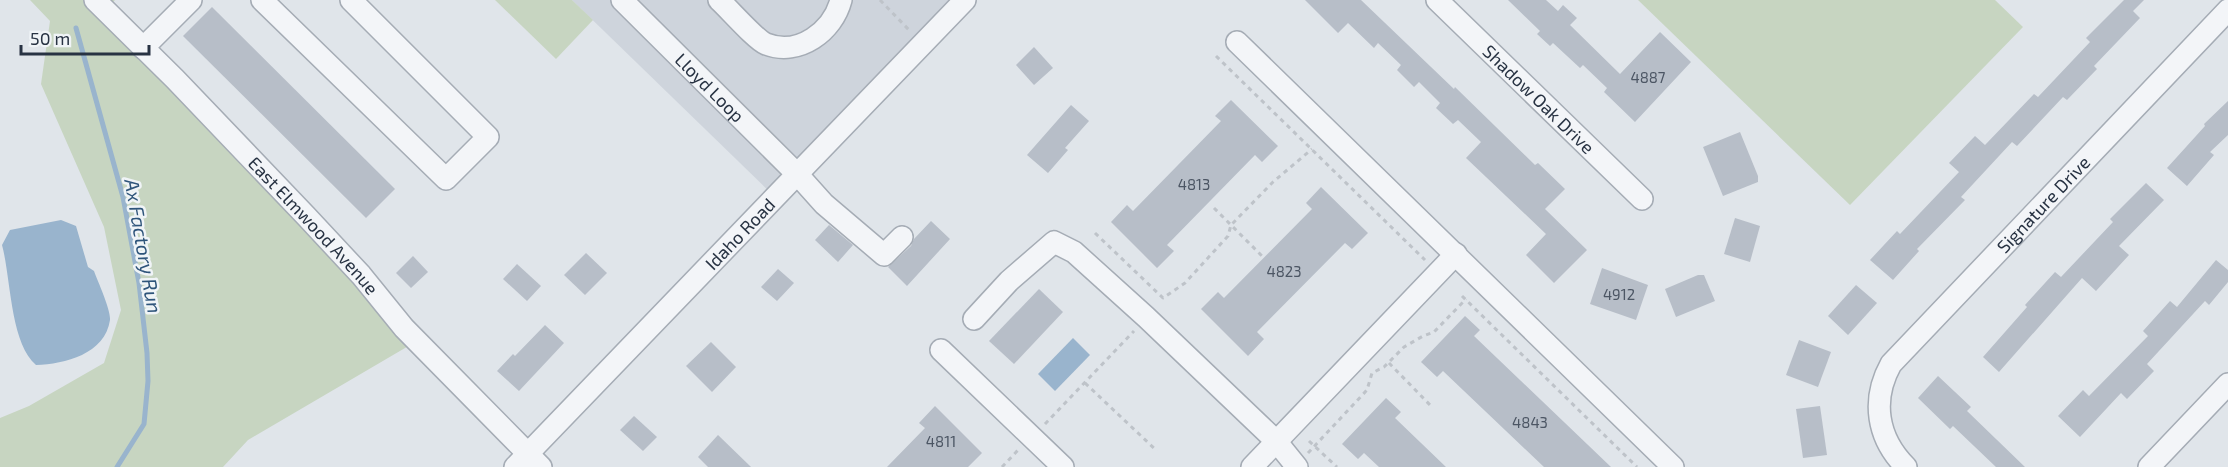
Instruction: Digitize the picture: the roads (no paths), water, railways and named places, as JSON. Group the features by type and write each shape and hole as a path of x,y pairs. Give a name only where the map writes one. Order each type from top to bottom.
{"street":[{"name":"East Elmwood Avenue","path":"95,0 345,258 404,328 528,463"},
{"path":"143,48 191,0"},
{"path":"262,0 446,179 488,137 351,0"},
{"name":"Lloyd Loop","path":"622,0 798,175 824,204 884,255 902,237"},
{"path":"719,0 765,44 782,47 794,46 824,31 833,20 841,0"},
{"name":"Idaho Road","path":"528,463 965,0"},
{"name":"Shadow Oak Drive","path":"1437,0 1642,199"},
{"name":"Signature Drive","path":"1906,467 1893,454 1884,438 1878,410 1885,375 1897,357 2228,10"},
{"path":"1237,42 1673,467"},
{"path":"974,319 1009,281 1054,242 1074,252 1146,317 1276,441 1297,466"},
{"path":"1252,467 1456,254"},
{"path":"941,350 1063,467"},
{"path":"2149,467 2228,384"}],"water":[{"path":"61,220 76,226 88,267 94,271 110,320 107,332 92,349 71,359 36,365 27,355 16,326 2,245 10,230"},
{"path":"1073,338 1090,355 1055,391 1038,374"}],"waterway":[{"name":"Ax Factory Run","path":"76,28 123,197 139,283 147,353 148,381 144,424 117,467"}]}
